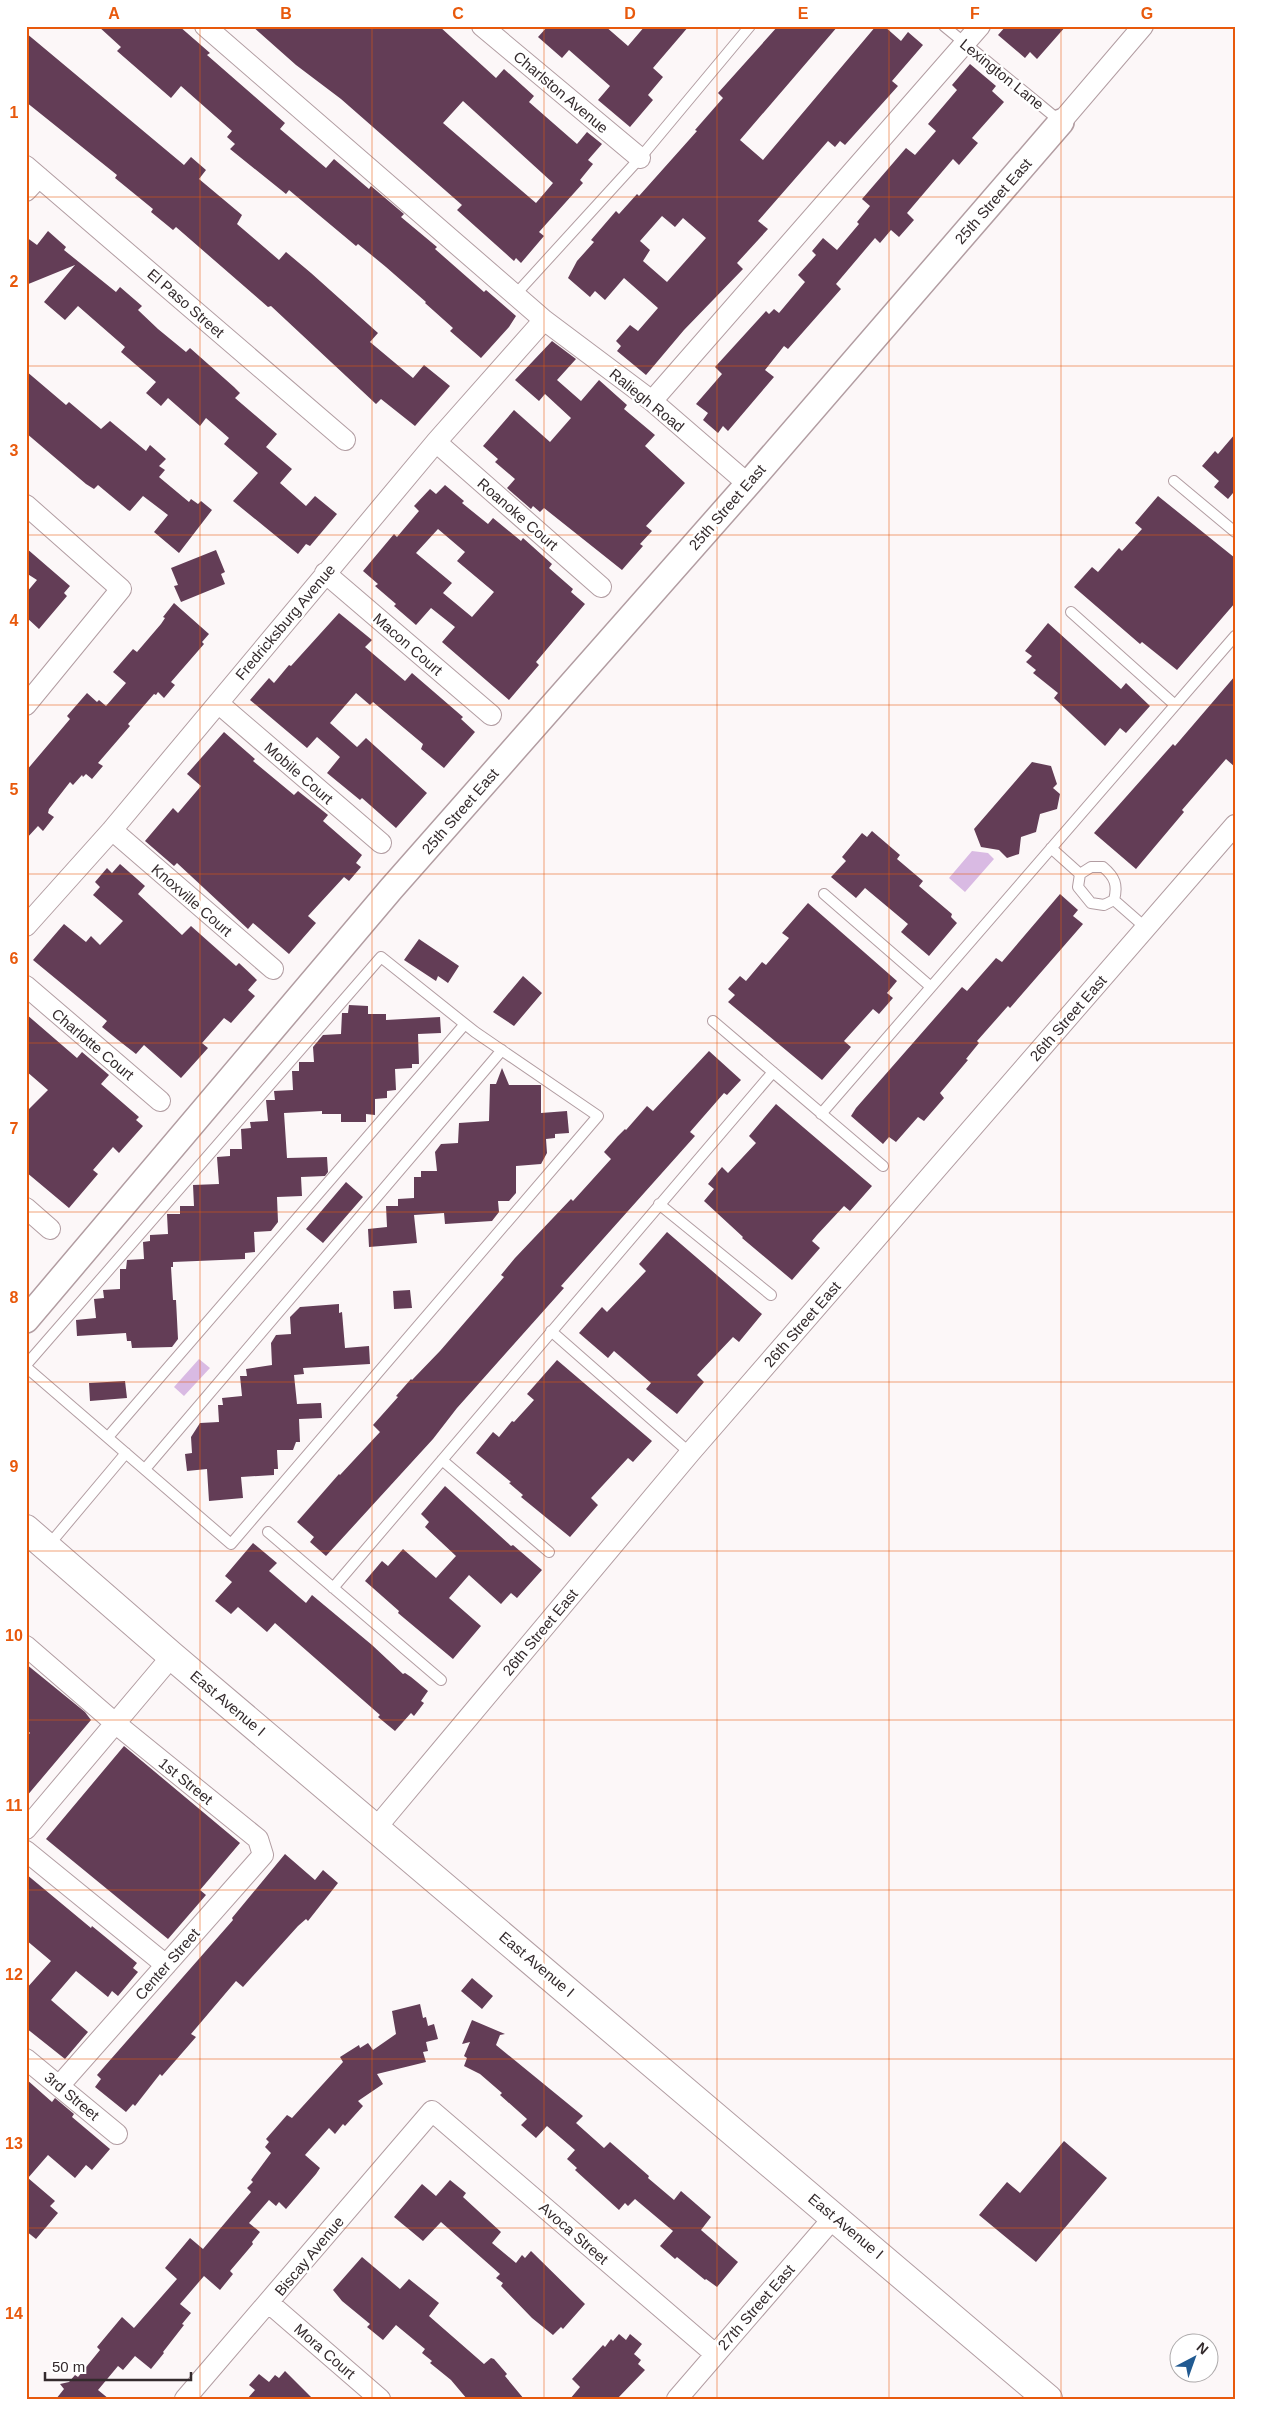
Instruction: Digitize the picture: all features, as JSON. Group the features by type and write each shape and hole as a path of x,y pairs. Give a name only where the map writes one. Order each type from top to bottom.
{"main road":[{"name":"East Avenue I","path":"26,1529 172,1656 835,2216 1048,2399"}],"street":[{"name":"Raliegh Road","path":"205,26 544,320 652,401 748,484"},
{"name":"Charlston Avenue","path":"482,26 640,158"},
{"path":"652,401 980,26"},
{"path":"1061,122 1143,26"},
{"name":"25th Street East","path":"26,1320 391,889 748,484 1061,122"},
{"name":"El Paso Street","path":"30,178 345,440"},
{"name":"Fredricksburg Avenue","path":"26,926 112,830 436,442 544,320"},
{"name":"Roanoke Court","path":"436,442 601,587"},
{"path":"26,505 121,589 26,705"},
{"name":"Macon Court","path":"326,573 491,715"},
{"name":"Mobile Court","path":"218,703 381,843"},
{"name":"26th Street East","path":"376,1828 690,1453 1235,825"},
{"name":"Knoxville Court","path":"112,830 273,970"},
{"name":"Charlotte Court","path":"26,986 160,1101"},
{"path":"26,1208 50,1229"},
{"name":"1st Street","path":"26,1646 115,1723 258,1839"},
{"path":"26,1829 172,1656"},
{"name":"Center Street","path":"59,2086 263,1855 258,1839"},
{"path":"26,1852 166,1965"},
{"name":"3rd Street","path":"26,2059 117,2134"},
{"name":"Biscay Avenue","path":"185,2399 432,2111"},
{"name":"Avoca Street","path":"432,2111 715,2354"},
{"name":"27th Street East","path":"677,2399 835,2216"},
{"name":"Mora Court","path":"269,2303 380,2399"}],"lane":[{"path":"515,294 640,158 750,26"},
{"name":"Lexington Lane","path":"944,26 964,45 1061,122"},
{"path":"1174,481 1235,532"},
{"path":"1071,612 1175,705"},
{"path":"821,1114 1235,636"},
{"path":"1051,848 1080,874"},
{"path":"1091,867 1103,867 1114,876 1117,890 1114,900 1104,905 1091,903 1078,887 1080,874 1091,867"},
{"path":"824,894 931,987"},
{"path":"1114,900 1146,928"},
{"path":"380,957 465,1024 598,1116 231,1544 26,1366 380,957"},
{"path":"713,1021 883,1166"},
{"path":"108,1437 465,1024"},
{"path":"145,1469 502,1050"},
{"path":"333,1588 773,1072"},
{"path":"659,1204 771,1295"},
{"path":"551,1331 690,1453"},
{"path":"48,1547 126,1453"},
{"path":"442,1460 549,1552"},
{"path":"268,1532 441,1680"}],"shaded area":[{"path":"972,851 988,853 994,859 965,892 949,878"},
{"path":"199,1359 210,1368 184,1396 174,1387"}],"building":[{"path":"98,26 179,26 210,53 207,55 285,123 280,129 326,168 334,159 369,189 371,186 404,214 401,217 437,247 435,249 484,292 486,290 516,316 509,327 481,358 450,331 453,328 426,302 386,267 358,244 356,246 289,190 286,194 230,149 235,144 227,137 232,131 181,86 171,98 117,51 121,47"},
{"path":"252,26 439,26 496,78 504,69 534,96 529,102 577,144 587,132 602,144 588,160 593,164 580,180 583,183 539,232 544,236 521,263 516,258 514,261 457,210 462,205 341,99 296,65","holes":["463,101 553,183 536,203 443,123"]},
{"path":"548,26 605,26 628,46 645,26 689,26 653,68 663,77 648,95 653,100 630,127 598,100 610,86 569,50 562,58 538,37"},
{"path":"778,26 838,26 740,140 763,160 876,26 884,26 901,41 908,32 923,45 892,81 898,86 845,145 840,141 835,147 828,141 758,221 768,229 737,263 743,269 684,330 646,375 617,351 621,346 616,341 630,325 638,331 658,308 624,278 605,300 595,291 590,297 568,278 577,261 594,242 591,240 616,211 619,214 637,194 639,196 697,131 695,130 723,98 718,93","holes":["662,216 675,227 683,218 706,238 667,282 643,261 650,250 640,241"]},
{"path":"1006,26 1066,26 1037,59 1030,52 1025,58 998,35"},
{"path":"26,33 184,165 191,157 206,170 199,179 242,215 237,224 279,260 286,252 311,273 378,333 370,342 413,378 424,365 450,386 415,426 381,399 376,404 271,306 268,307 176,227 173,230 151,212 153,209 115,178 117,175 26,102"},
{"path":"970,64 996,86 992,91 1004,102 972,138 978,143 959,165 953,159 907,213 914,220 899,237 891,230 880,243 875,238 836,284 841,289 788,349 784,346 765,370 774,377 728,431 723,426 718,433 703,420 708,413 696,404 722,374 715,367 766,311 769,314 774,309 779,313 805,282 798,275 816,255 812,251 823,238 837,250 859,224 857,222 870,206 862,199 906,148 915,155 936,131 928,124 957,90 952,85"},
{"path":"48,231 66,247 64,250 116,292 120,287 142,306 138,310 158,329 186,352 190,348 234,387 240,393 235,398 277,434 266,447 292,469 280,483 306,506 315,496 337,514 310,546 306,544 298,554 233,501 258,473 224,444 229,438 206,418 200,426 168,398 161,406 146,393 156,382 121,352 125,347 78,306 65,320 44,302 75,265 26,285 26,237 37,245"},
{"path":"552,341 576,359 557,380 581,401 599,380 627,405 624,409 655,435 645,446 685,483 646,526 652,531 640,544 643,546 622,570 544,508 540,512 533,506 531,509 507,488 515,479 495,462 498,459 483,446 514,410 550,442 571,418 545,394 539,401 515,380"},
{"path":"26,371 66,405 69,402 101,429 110,421 146,451 150,445 166,459 159,466 165,470 159,477 189,502 191,499 198,504 201,501 212,510 179,553 154,532 168,515 143,496 130,511 128,510 98,485 94,489 86,484 26,433"},
{"path":"1235,434 1235,495 1233,493 1228,499 1214,487 1219,481 1202,466 1215,451 1218,454"},
{"path":"445,485 464,501 462,503 488,524 493,518 521,541 523,538 552,564 549,568 573,589 571,592 585,604 536,662 539,665 509,700 442,642 455,627 431,608 416,625 394,606 396,604 375,586 378,584 363,571 394,534 397,537 419,511 414,506 430,489 436,494","holes":["438,529 465,552 457,561 494,592 472,617 443,593 452,583 416,553"]},
{"path":"1158,496 1235,558 1235,603 1177,670 1142,642 1140,644 1074,587 1092,567 1098,572 1119,548 1122,551 1142,529 1135,523"},
{"path":"26,548 70,586 64,593 67,596 39,629 26,617 26,593 37,580 26,573"},
{"path":"216,550 225,572 221,574 225,584 181,602 174,586 178,585 171,568"},
{"path":"174,603 209,634 202,642 204,644 171,682 175,685 164,698 158,692 156,695 154,694 128,724 130,726 98,763 103,766 92,779 86,774 83,777 82,775 73,785 70,782 49,809 48,813 54,817 43,831 38,826 26,839 26,771 70,719 67,716 87,693 97,702 99,700 106,706 126,683 113,672 133,649 137,652 161,624 165,618 163,617"},
{"path":"339,613 372,640 365,647 405,681 412,673 463,717 461,719 475,732 444,768 421,749 423,744 373,702 370,705 356,693 330,723 357,747 366,738 427,793 396,828 362,798 360,800 327,773 340,757 317,737 307,748 250,700 269,678 274,683"},
{"path":"1048,623 1121,689 1126,683 1150,706 1126,733 1120,728 1105,746 1054,698 1058,693 1033,673 1036,670 1026,662 1032,656 1025,651"},
{"path":"1235,676 1235,767 1226,759 1182,810 1184,812 1136,869 1094,833 1173,744 1175,746"},
{"path":"224,732 255,759 253,761 294,795 298,791 328,815 323,821 362,855 356,863 361,867 349,881 344,877 308,916 316,923 289,954 253,923 248,929 177,863 174,866 145,841 173,808 178,813 201,786 187,774"},
{"path":"1032,762 1051,766 1057,784 1053,788 1060,794 1057,809 1040,814 1036,832 1021,837 1019,854 1007,858 999,850 981,847 974,829"},
{"path":"872,831 900,855 897,859 923,881 919,886 952,914 951,917 957,923 929,956 901,932 908,924 865,888 856,898 831,877 846,861 842,857 862,833 867,837"},
{"path":"120,864 145,886 138,894 182,935 191,926 236,966 239,963 257,980 248,990 255,996 231,1023 224,1018 202,1043 208,1048 181,1078 144,1045 136,1054 118,1040 102,1027 107,1021 33,960 64,924 86,942 91,936 100,945 123,921 93,895 100,887 95,882 107,868 112,873"},
{"path":"1060,894 1078,910 1073,916 1083,924 1010,1008 1008,1006 977,1041 979,1043 966,1059 968,1060 940,1093 944,1098 924,1121 918,1117 896,1142 889,1137 883,1144 851,1116 856,1108 962,987 967,991 996,958 1002,962"},
{"path":"808,903 897,981 887,993 893,998 879,1014 873,1009 844,1041 851,1047 822,1080 728,1002 735,995 728,989 740,976 746,981 762,962 766,965 789,938 782,933"},
{"path":"419,939 459,966 448,983 438,976 436,981 404,960"},
{"path":"523,976 542,993 514,1026 493,1012"},
{"path":"349,1005 368,1006 368,1014 386,1014 386,1020 440,1017 441,1033 418,1034 419,1064 412,1064 412,1068 395,1069 396,1090 387,1091 387,1098 375,1099 375,1115 366,1114 366,1122 341,1122 341,1114 322,1114 322,1111 284,1113 287,1158 327,1157 328,1172 325,1176 301,1177 302,1196 277,1197 278,1222 271,1231 254,1232 255,1252 245,1253 245,1259 173,1262 173,1267 171,1267 173,1300 176,1300 178,1339 172,1347 132,1348 131,1341 127,1341 126,1333 77,1336 76,1320 96,1318 94,1299 104,1298 103,1290 120,1289 120,1269 126,1269 127,1260 144,1259 143,1242 150,1241 150,1235 168,1234 167,1214 180,1214 180,1206 194,1206 193,1185 219,1184 217,1157 230,1156 230,1149 242,1149 241,1129 251,1128 250,1122 268,1121 266,1100 275,1100 274,1091 293,1090 292,1071 299,1071 299,1062 314,1062 313,1047 323,1035 341,1034 342,1013 348,1013"},
{"path":"26,1014 77,1058 82,1052 109,1075 101,1084 139,1117 136,1120 143,1126 119,1153 113,1147 93,1170 98,1174 69,1208 26,1172 26,1112 48,1090 26,1071"},
{"path":"709,1051 741,1080 727,1095 724,1093 690,1132 695,1136 561,1286 564,1288 457,1408 433,1439 326,1556 310,1542 314,1537 297,1522 339,1474 380,1432 373,1425 411,1379 440,1351 504,1277 501,1275 515,1258 571,1199 573,1201 611,1159 604,1152 647,1106 653,1111"},
{"path":"502,1068 509,1085 541,1085 541,1113 567,1111 569,1133 555,1134 555,1138 546,1139 547,1153 541,1164 516,1166 516,1193 509,1201 498,1201 499,1212 492,1221 445,1224 444,1213 414,1215 417,1243 369,1247 368,1229 387,1227 386,1206 398,1206 398,1199 414,1198 414,1177 421,1177 421,1171 437,1171 435,1152 441,1144 458,1143 459,1123 489,1121 490,1084 496,1084"},
{"path":"776,1104 872,1186 850,1211 844,1206 817,1235 812,1241 820,1248 792,1280 742,1238 704,1201 714,1189 708,1184 722,1167 728,1173 756,1143 749,1136"},
{"path":"346,1182 363,1197 323,1243 306,1229"},
{"path":"667,1232 762,1314 739,1342 733,1337 697,1375 704,1382 677,1414 646,1389 651,1383 614,1351 608,1358 579,1333 602,1307 607,1312 646,1271 639,1264"},
{"path":"410,1290 412,1308 394,1309 393,1291"},
{"path":"339,1304 339,1313 342,1312 345,1348 369,1346 370,1364 303,1368 304,1374 294,1375 297,1404 321,1403 322,1418 299,1419 300,1442 296,1442 293,1450 277,1450 278,1469 274,1469 274,1475 241,1477 243,1498 209,1501 207,1469 187,1471 185,1454 192,1453 191,1437 200,1423 219,1422 218,1405 223,1405 222,1398 242,1396 240,1376 247,1376 246,1369 272,1365 271,1343 276,1335 291,1334 290,1317 300,1307"},
{"path":"557,1360 652,1441 633,1462 628,1458 591,1498 598,1505 570,1537 521,1497 523,1495 509,1483 511,1482 476,1453 493,1432 499,1437 512,1421 514,1422 534,1400 527,1394"},
{"path":"125,1381 127,1398 90,1401 89,1383"},
{"path":"445,1486 511,1546 513,1545 542,1570 517,1598 511,1593 501,1604 469,1575 449,1598 481,1626 453,1659 398,1613 399,1611 365,1581 382,1561 388,1566 403,1549 436,1578 456,1556 425,1527 429,1522 421,1514"},
{"path":"253,1543 277,1563 269,1571 306,1603 312,1595 372,1645 403,1674 405,1673 411,1677 428,1691 421,1701 424,1703 414,1716 411,1713 395,1731 378,1717 380,1715 275,1623 267,1632 238,1607 231,1614 215,1601 232,1582 225,1576"},
{"path":"26,1664 85,1712 91,1720 26,1797 26,1737 30,1733 26,1729"},
{"path":"124,1746 240,1843 200,1890 206,1895 168,1939 46,1839"},
{"path":"285,1854 315,1880 323,1870 338,1883 308,1921 306,1919 298,1926 243,1987 236,1981 191,2034 196,2037 162,2076 160,2074 135,2106 133,2104 126,2112 95,2087 101,2079 97,2075 233,1920 232,1918"},
{"path":"26,1874 137,1963 133,1968 138,1972 118,1996 112,1991 108,1997 76,1971 51,2000 88,2032 65,2059 26,2028 26,1989 51,1961 26,1940"},
{"path":"472,1978 493,1996 482,2009 461,1991"},
{"path":"420,2004 423,2018 426,2017 428,2026 434,2024 438,2039 426,2042 428,2051 423,2052 426,2062 377,2074 383,2084 358,2101 363,2106 345,2126 343,2124 335,2134 329,2128 305,2155 320,2168 286,2209 279,2202 276,2206 269,2200 249,2223 260,2232 252,2242 253,2244 230,2271 233,2274 220,2290 204,2276 180,2304 191,2313 151,2369 135,2356 123,2370 118,2366 98,2390 109,2399 56,2399 64,2389 60,2384 69,2382 75,2375 78,2377 100,2350 97,2347 122,2317 134,2328 177,2279 165,2268 190,2238 203,2249 251,2192 247,2188 253,2182 251,2180 271,2153 265,2147 269,2142 266,2139 287,2115 292,2118 343,2062 340,2057 359,2045 360,2048 368,2043 373,2050 396,2034 392,2011"},
{"path":"472,2020 505,2034 500,2035 496,2045 583,2116 576,2123 604,2148 610,2142 674,2200 681,2191 711,2217 701,2230 738,2262 717,2287 705,2280 677,2257 675,2259 660,2246 673,2231 635,2199 628,2206 625,2203 619,2210 575,2170 577,2168 567,2159 575,2150 547,2126 536,2138 521,2125 527,2119 500,2095 502,2093 480,2074 464,2066 467,2058 464,2056 470,2042 462,2044"},
{"path":"26,2079 52,2102 55,2098 74,2114 72,2117 110,2149 92,2170 86,2165 75,2178 48,2155 28,2178 55,2201 50,2206 58,2213 36,2239 26,2231"},
{"path":"1064,2141 1107,2178 1036,2262 979,2215 1007,2182 1020,2193"},
{"path":"450,2180 466,2193 463,2197 501,2232 492,2243 516,2263 522,2255 525,2258 531,2251 585,2304 563,2329 561,2327 553,2335 532,2318 501,2286 503,2283 496,2278 500,2274 441,2222 423,2241 394,2217 422,2184 436,2196"},
{"path":"362,2257 400,2289 409,2279 439,2303 429,2316 484,2364 491,2358 494,2359 524,2399 467,2399 451,2380 430,2363 432,2361 422,2353 425,2349 396,2325 383,2340 367,2327 370,2324 342,2301 333,2290"},
{"path":"619,2334 626,2340 630,2334 642,2344 634,2354 641,2360 638,2364 645,2370 617,2399 570,2399 580,2387 572,2379 603,2345 605,2347 611,2339 613,2341"},
{"path":"285,2371 313,2399 247,2399 255,2390 249,2385 259,2374 269,2382 275,2375 279,2378"}]}
